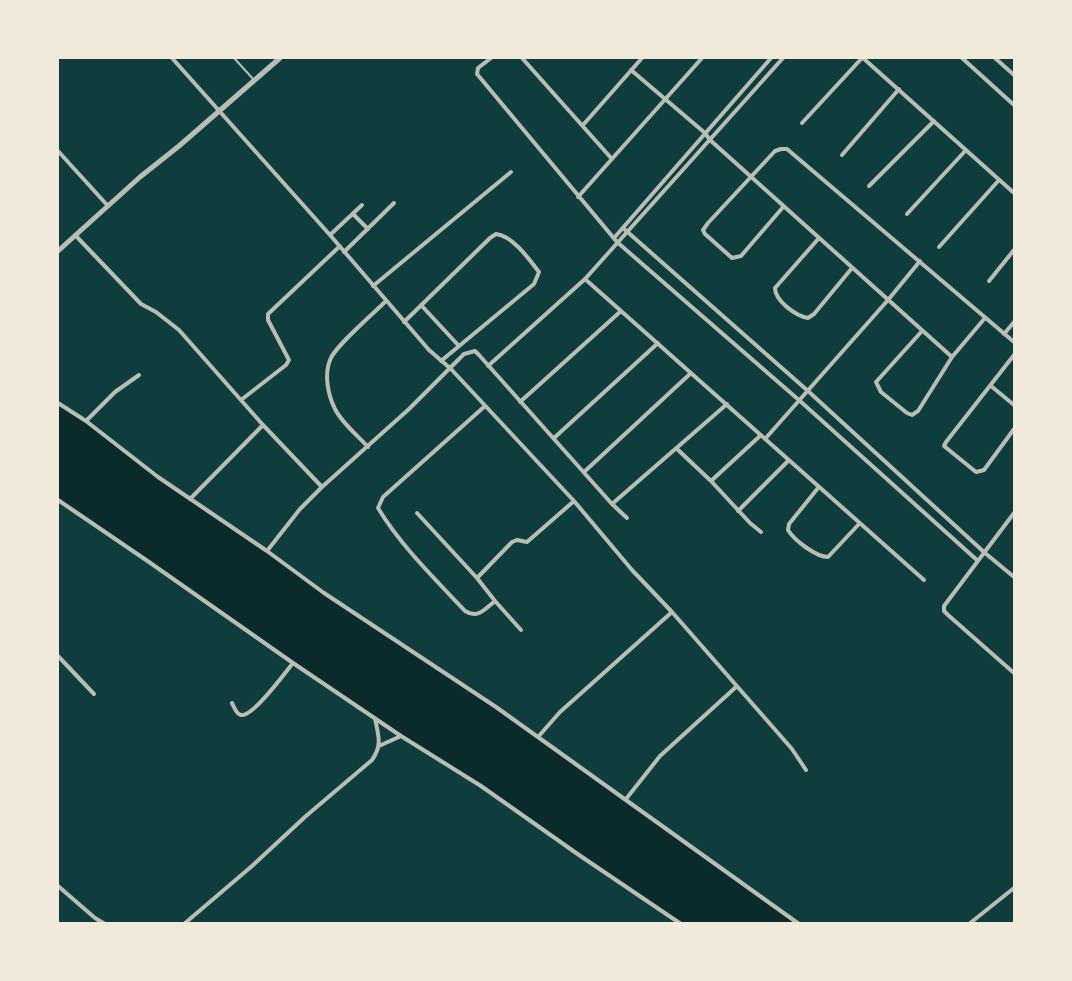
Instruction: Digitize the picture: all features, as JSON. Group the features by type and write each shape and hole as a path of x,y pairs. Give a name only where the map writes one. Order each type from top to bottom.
{"street":[{"path":"172,58 340,246 429,350 451,369 574,501 632,570 672,612 792,748 806,770"},
{"path":"58,251 280,58"},
{"path":"491,58 478,68 477,74 614,238 800,401 978,561"},
{"path":"522,58 584,125 612,159"},
{"path":"584,125 642,58"},
{"path":"578,197 702,58"},
{"path":"614,238 772,58"},
{"path":"488,366 585,279 783,58"},
{"path":"802,123 863,58 1014,193"},
{"path":"962,58 1014,105"},
{"path":"995,58 1014,75"},
{"path":"631,70 705,133 710,140 952,357"},
{"path":"842,155 899,89"},
{"path":"869,186 934,121"},
{"path":"784,206 741,256 732,258 727,255 703,230 775,151 787,149 1014,342"},
{"path":"907,214 966,150"},
{"path":"58,151 108,206"},
{"path":"373,286 511,172"},
{"path":"940,247 999,180"},
{"path":"344,252 394,203"},
{"path":"330,235 362,205"},
{"path":"353,214 368,229"},
{"path":"623,228 808,391 985,553 1014,577"},
{"path":"404,322 496,234 503,235 512,242 539,272 534,284 441,361"},
{"path":"75,235 142,304 156,312 179,330 322,487"},
{"path":"819,238 774,290 777,296 797,314 808,318 814,314 852,268"},
{"path":"241,400 289,360 268,320 268,314 340,246"},
{"path":"988,281 1014,250"},
{"path":"711,481 763,437 800,401 920,261"},
{"path":"585,279 727,404 818,488 924,580"},
{"path":"368,447 336,410 330,395 327,379 330,359 340,346 386,301"},
{"path":"421,305 459,346"},
{"path":"520,402 621,311"},
{"path":"922,331 878,379 877,386 881,392 912,415 918,411 952,357 985,318"},
{"path":"1004,334 1014,322"},
{"path":"554,438 658,343"},
{"path":"267,550 300,509 322,487 368,447 451,369 464,354 475,351 612,504 627,518"},
{"path":"1014,356 944,446 976,472 980,472 984,470 1014,428"},
{"path":"584,472 690,373"},
{"path":"86,421 115,392 139,375"},
{"path":"991,386 1014,405"},
{"path":"58,403 86,421 127,454 190,499 267,550 324,593 496,707 799,924"},
{"path":"612,504 727,404"},
{"path":"485,406 383,497 378,508 383,518 409,551 465,611 473,615 479,614 495,601"},
{"path":"190,499 264,425"},
{"path":"676,449 711,481 738,511 761,532"},
{"path":"738,511 789,460"},
{"path":"818,488 789,524 788,530 797,540 822,557 828,557 859,524"},
{"path":"58,500 293,663 401,736 481,786 681,924"},
{"path":"477,578 512,542 518,540 527,542 574,501"},
{"path":"417,513 477,578 521,630"},
{"path":"1014,513 944,606 944,611 1014,673"},
{"path":"538,737 560,712 672,612"},
{"path":"58,656 94,694"},
{"path":"232,703 238,713 243,716 248,715 293,663"},
{"path":"626,800 660,756 736,686"},
{"path":"184,924 375,756 379,746 375,718"},
{"path":"379,746 401,736"},
{"path":"58,886 95,918 105,924"},
{"path":"969,924 1014,888"}],"lane":[{"path":"234,58 254,80"}],"water":[{"path":"58,403 86,421 127,454 324,593 538,737 799,923 681,923 481,786 401,736 58,500"}]}
